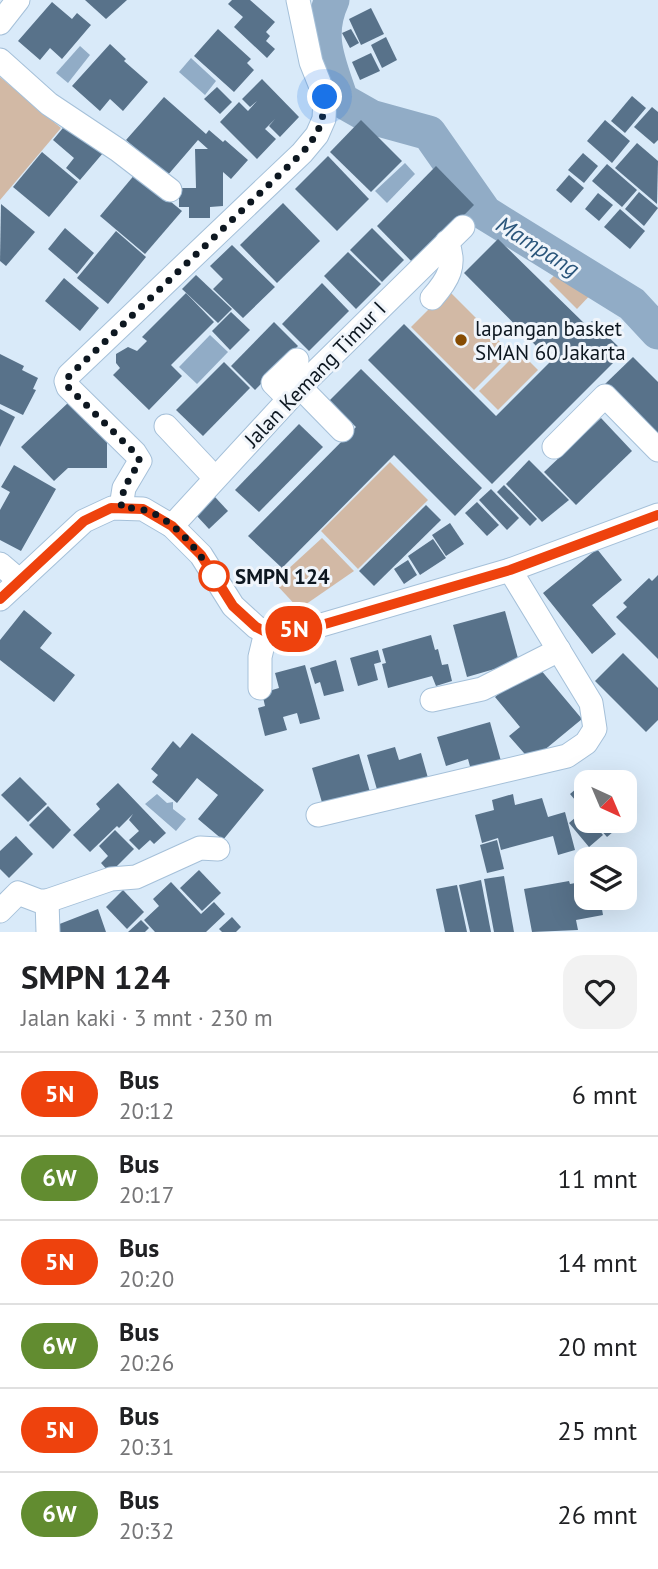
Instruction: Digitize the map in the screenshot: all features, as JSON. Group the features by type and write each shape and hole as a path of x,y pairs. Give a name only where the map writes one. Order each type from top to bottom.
{"street":[{"path":"0,23 18,0"},
{"path":"121,507 124,488 140,461 68,387 66,381 302,153 317,135 324,118 325,97 312,62 299,0"},
{"path":"0,60 49,104 170,190"},
{"name":"Jalan Kemang Timur I","path":"172,526 295,393 455,234 453,263 443,286 432,298"},
{"path":"297,360 273,383 295,393 342,430"},
{"path":"554,447 605,396 658,450"},
{"path":"166,426 215,478"},
{"path":"0,599 84,521 111,508 143,509 172,526 201,555 233,606 256,627 266,632 318,626 510,570 658,515"},
{"path":"0,564 20,581"},
{"path":"318,815 567,756 586,743 595,729 591,704 510,570"},
{"path":"260,688 260,657 266,632"},
{"path":"432,700 482,689 559,650"},
{"path":"0,911 18,893 39,901 47,901 111,879 136,877 200,848 218,849"},
{"path":"47,901 48,932"}],"shaded area":[{"path":"0,77 61,128 0,200"},
{"path":"566,263 595,290 577,309 549,281"},
{"name":"lapangan basket SMAN 60 Jakarta","path":"448,290 511,353 474,390 411,327"},
{"path":"519,351 538,370 498,410 479,391"},
{"path":"390,462 428,500 358,569 321,531"},
{"path":"322,538 354,571 299,609 274,582"}],"water":[{"path":"80,46 90,55 68,83 56,73"},
{"path":"191,58 216,81 205,95 179,72"},
{"path":"405,163 415,174 387,203 375,191"},
{"path":"210,335 228,352 197,384 179,367"},
{"path":"157,794 167,803 173,802 173,809 186,819 176,831 145,804"}],"building":[{"path":"85,0 127,0 106,19"},
{"path":"232,0 250,0 275,22 266,32 270,36 266,41 275,49 267,58 234,27 243,17 228,4"},
{"path":"52,2 72,19 77,13 91,25 62,59 50,48 40,60 18,41"},
{"path":"371,8 384,34 361,45 349,19"},
{"path":"218,29 251,59 247,63 254,70 234,92 194,56"},
{"path":"351,29 359,43 350,48 342,33"},
{"path":"386,37 397,60 382,68 371,45"},
{"path":"110,44 126,59 124,61 148,82 123,111 110,99 100,111 72,86"},
{"path":"371,53 380,71 360,80 352,62"},
{"path":"262,79 299,117 280,137 269,126 275,119 265,129 276,139 257,159 220,122 239,102 248,111 257,101 250,107 242,99"},
{"path":"217,87 232,102 220,114 204,99"},
{"path":"632,96 646,108 625,133 611,121"},
{"path":"164,97 206,134 209,130 248,160 231,179 223,172 223,206 210,207 210,218 189,218 189,207 179,207 179,188 196,188 195,149 208,149 198,140 167,176 126,140"},
{"path":"652,107 658,112 658,140 654,144 634,127"},
{"path":"361,120 402,161 371,192 330,152"},
{"path":"605,120 630,141 612,163 587,141"},
{"path":"67,123 103,153 80,180 66,168 74,158 53,140"},
{"path":"637,143 658,161 657,204 615,168"},
{"path":"42,152 78,182 49,217 13,187"},
{"path":"583,153 598,166 584,183 568,170"},
{"path":"328,156 369,199 337,231 295,189"},
{"path":"607,164 637,190 622,207 592,181"},
{"path":"436,166 474,205 415,265 377,226"},
{"path":"136,173 182,211 145,254 100,216"},
{"path":"569,175 584,188 571,203 556,190"},
{"path":"639,192 658,208 644,226 625,209"},
{"path":"598,193 613,205 599,221 585,209"},
{"path":"283,203 320,241 277,283 240,245"},
{"path":"1,204 35,232 6,266 0,261"},
{"path":"620,209 645,231 630,249 604,227"},
{"path":"65,228 94,253 77,274 48,249"},
{"path":"372,228 404,260 382,282 350,250"},
{"path":"116,231 146,257 108,304 77,278"},
{"path":"498,239 587,326 592,321 624,352 492,484 368,360 404,324 496,416 551,361 464,273"},
{"path":"232,245 275,287 243,318 213,289 223,279 210,266"},
{"path":"348,252 381,284 356,309 324,276"},
{"path":"196,275 232,309 218,323 182,289"},
{"path":"64,278 99,308 80,331 45,301"},
{"path":"322,283 349,311 309,351 282,324"},
{"path":"186,293 214,322 171,365 182,376 149,410 113,375 120,368 116,363 116,354 128,347 137,351 147,341 142,337"},
{"path":"231,312 250,330 230,350 212,331"},
{"path":"274,322 298,346 255,390 231,366"},
{"path":"0,354 24,366 22,370 38,378 33,389 36,390 23,415 0,404"},
{"path":"633,357 658,382 658,439 605,384"},
{"path":"224,362 250,388 203,436 176,410"},
{"path":"361,369 482,488 455,516 394,455 282,568 248,536 356,427 329,401"},
{"path":"69,402 101,436 107,436 107,468 68,468 54,481 21,447"},
{"path":"0,409 15,417 0,447"},
{"path":"601,418 632,451 576,505 544,472"},
{"path":"299,424 323,447 259,512 235,490"},
{"path":"529,460 569,500 542,522 506,484"},
{"path":"14,465 56,489 21,551 0,540 0,510 10,492 1,487"},
{"path":"504,485 537,519 530,526 497,492"},
{"path":"491,489 519,518 507,530 479,500"},
{"path":"215,497 228,511 209,529 196,515"},
{"path":"477,502 499,525 487,536 465,513"},
{"path":"426,505 441,520 374,586 359,571"},
{"path":"450,523 464,544 446,556 432,535"},
{"path":"433,539 446,558 420,575 408,556"},
{"path":"597,549 622,580 592,605 616,634 592,654 543,593"},
{"path":"408,560 417,575 404,584 394,569"},
{"path":"658,575 658,659 616,617 627,607 623,603 649,578 652,581"},
{"path":"24,610 52,633 40,648 75,675 54,702 0,660 0,640"},
{"path":"505,611 519,662 467,677 453,625"},
{"path":"431,635 442,665 448,664 452,681 436,686 432,676 388,688 382,664 386,663 382,649"},
{"path":"378,650 381,662 374,664 378,680 358,686 350,658"},
{"path":"623,653 658,688 658,720 646,732 595,681"},
{"path":"336,660 344,691 324,696 320,682 315,684 310,668"},
{"path":"535,663 582,719 531,761 509,736 520,727 495,697"},
{"path":"305,665 320,719 300,724 297,713 283,717 287,730 265,736 258,708 265,706 262,693 279,688 275,673"},
{"path":"490,722 501,761 471,770 468,759 446,766 437,737"},
{"path":"192,733 264,790 223,840 198,819 218,795 197,778 177,803 152,782 158,775 151,769 173,741 180,748"},
{"path":"395,747 399,760 421,753 428,778 378,793 367,755"},
{"path":"359,754 370,792 323,806 312,768"},
{"path":"20,777 47,804 28,822 1,795"},
{"path":"118,783 166,833 154,844 150,840 139,850 129,840 139,831 129,820 133,814 90,852 73,835 100,809 96,804"},
{"path":"513,794 515,805 542,798 548,817 565,812 574,850 558,855 553,836 501,850 498,838 482,843 475,815 494,810 492,800"},
{"path":"48,806 71,830 53,849 29,825"},
{"path":"115,830 134,849 110,873 101,863 108,856 99,846"},
{"path":"577,833 601,833 603,835 589,847"},
{"path":"16,836 33,854 9,878 0,869 0,851"},
{"path":"497,840 504,869 487,873 480,845"},
{"path":"199,870 221,893 202,911 180,888"},
{"path":"504,876 514,932 494,932 484,879"},
{"path":"481,880 491,932 470,932 459,885"},
{"path":"569,881 570,884 574,883 574,910 602,910 603,915 576,920 578,930 532,932 524,889"},
{"path":"171,882 201,914 214,902 225,914 206,932 155,932 144,920 159,906 153,899"},
{"path":"457,885 467,932 445,932 436,889"},
{"path":"123,890 144,912 127,929 106,907"},
{"path":"98,909 106,932 60,932 57,925"},
{"path":"232,917 241,927 236,932 222,932 219,929"},
{"path":"141,920 149,928 145,932 128,932"}],"waterway":[{"name":"Mampang","path":"332,0 327,13 324,38 328,62 341,100 371,117 429,133 485,213 632,304 658,332"}],"bus line":[{"name":"5N","path":"0,599 84,521 111,508 143,509 172,526 201,555 233,606 256,627 266,632 318,626 510,570 658,515"}],"place":[{"name":"lapangan basket SMAN 60 Jakarta","path":"461,340"},
{"name":"SMPN 124","path":"214,576"}],"route":[{"path":"214,576 217,583 201,555 172,526 143,509 121,507 124,488 140,461 68,387 66,381 302,153 317,135 324,118 325,97"}]}
